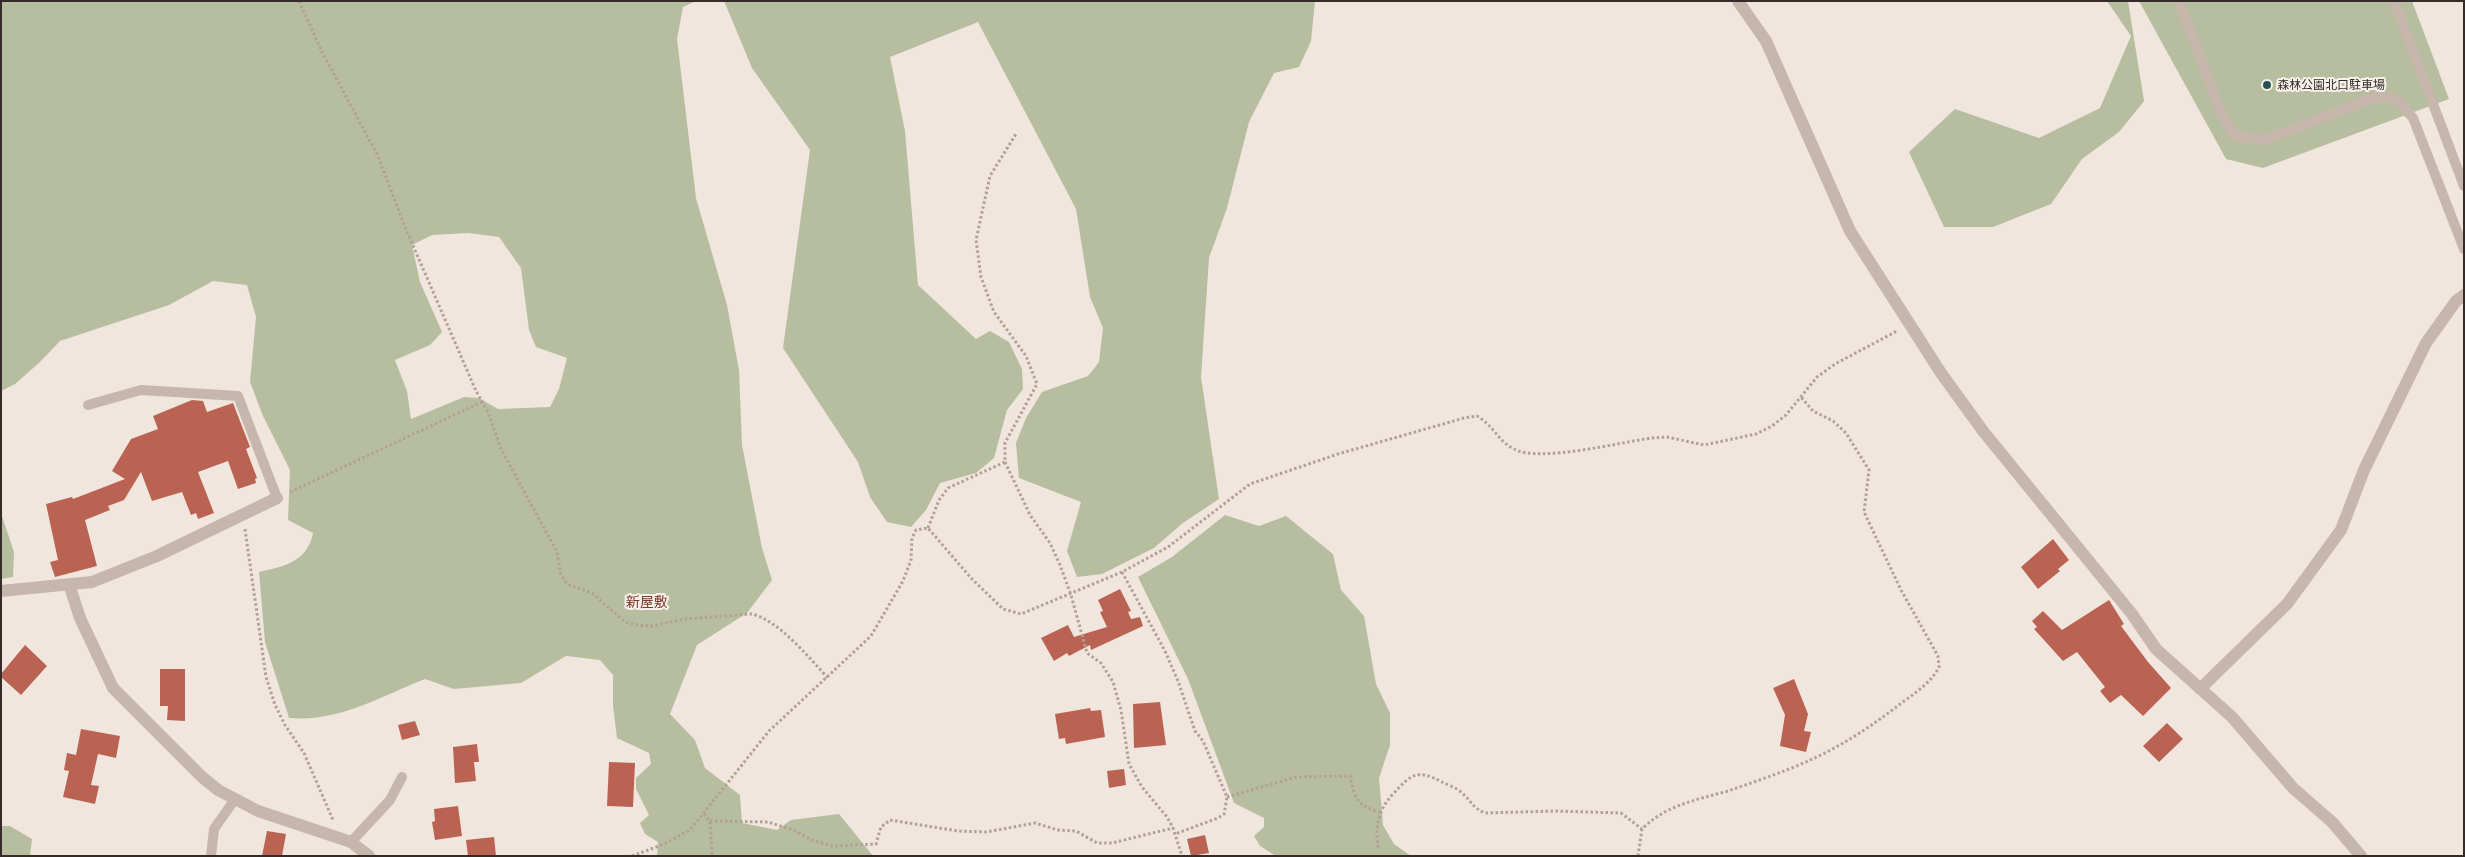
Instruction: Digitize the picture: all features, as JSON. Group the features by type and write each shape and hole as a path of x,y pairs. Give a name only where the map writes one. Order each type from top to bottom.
{"street":[{"path":"1738,1 1766,41 1850,231 1941,373 1983,431 2132,614 2156,650 2232,717 2294,788 2332,822 2360,856"},
{"path":"2200,689 2287,604 2341,530 2364,470 2426,343 2456,301 2464,295"},
{"path":"1,591 92,582 157,556 242,517 277,498"},
{"path":"69,584 80,618 113,688 202,777 235,799 258,810 347,840 369,856"}],"lane":[{"path":"2180,1 2223,118 2236,136 2264,140 2376,97 2395,98 2414,118 2464,249"},
{"path":"2394,1 2464,186"},
{"path":"88,405 141,390 238,396 277,498"},
{"path":"347,840 390,800 402,777"},
{"path":"211,856 214,829 235,799"}],"path":[{"path":"299,1 322,52 378,156 405,227 488,412 501,448 557,552 561,575 567,584 592,594 625,622 636,625 653,626 684,619 760,615 801,650 828,678"},
{"path":"1016,134 990,176 976,240 981,277 994,312 1026,356 1037,384 1005,443 1005,462 1030,514 1050,543 1071,595 1087,653 1101,663 1113,682 1121,710 1129,764 1142,787 1173,828 1182,856"},
{"path":"928,528 971,578 1003,609 1021,614 1071,595 1122,572 1168,547 1250,484 1288,470 1464,418 1477,416 1488,423 1504,442 1515,450 1546,454 1667,437 1704,445 1733,440 1764,430 1786,415 1817,377 1834,364 1910,324"},
{"path":"1638,856 1642,829 1662,812 1684,803 1763,778 1835,749 1865,731 1923,686 1936,674 1939,667 1938,656 1902,590 1864,512 1869,470 1846,434 1833,421 1813,411 1801,397"},
{"path":"277,498 482,402"},
{"path":"928,528 939,500 948,488 1005,462"},
{"path":"242,517 248,543 266,677 275,705 285,725 304,752 347,840"},
{"path":"632,856 664,844 690,830 769,732 871,636 903,581 911,560 912,538 916,530 928,528"},
{"path":"1122,572 1165,651 1178,681 1195,731 1203,742 1227,797 1224,814 1176,834"},
{"path":"1378,848 1376,832 1380,812 1410,777 1418,773 1428,775 1461,792 1478,810 1485,813 1555,811 1621,813 1642,829"},
{"path":"1227,797 1296,777 1350,776 1354,794 1359,803 1380,812"},
{"path":"704,814 710,820 712,856"},
{"path":"710,820 768,822 796,831 811,840 833,846 876,844 881,827 890,820 958,831 986,832 1036,823 1058,830 1076,831 1097,843 1112,843 1173,828"}],"green space":[{"path":"1,1 696,1 683,7 677,39 696,198 727,305 739,370 742,445 762,548 772,580 747,613 697,645 670,714 695,740 705,768 740,795 742,823 777,830 791,820 839,814 873,856 657,856 658,842 645,834 640,823 649,815 636,789 636,778 651,764 649,753 617,738 613,706 613,675 600,660 566,656 521,683 454,689 425,679 359,707 342,712 308,718 289,718 265,642 259,572 286,565 300,557 310,543 313,533 288,520 290,470 263,416 250,382 256,317 247,285 213,281 169,305 60,341 15,384 1,391","holes":["468,233 499,237 521,268 529,330 536,347 567,358 559,389 550,407 498,409 479,398 464,397 411,419 407,391 395,360 430,345 442,332 420,282 412,245 432,235"]},
{"path":"724,1 1315,1 1311,41 1299,67 1274,73 1249,122 1227,208 1209,258 1201,377 1219,499 1183,523 1154,548 1102,574 1077,577 1067,551 1081,502 1019,478 1016,443 1026,418 1042,392 1088,376 1099,362 1103,328 1090,297 1076,209 978,22 890,57 905,131 918,285 976,339 990,331 1009,342 1022,369 1023,389 1007,410 994,458 976,473 940,483 926,510 911,527 887,522 870,497 858,462 783,348 810,150 752,68"},
{"path":"2107,1 2128,1 2144,101 2119,132 2082,159 2051,204 1993,227 1944,227 1909,152 1955,109 2039,138 2100,108 2131,36"},
{"path":"2139,1 2412,1 2449,99 2263,168 2226,159"},
{"path":"1,513 14,552 13,577 1,579"},
{"path":"1225,515 1259,526 1286,516 1333,554 1341,590 1364,616 1376,684 1390,713 1390,745 1379,778 1383,825 1394,844 1411,856 1276,856 1260,846 1254,836 1264,827 1264,818 1234,803 1188,679 1138,577 1172,557"},
{"path":"1,826 10,826 32,839 30,856 1,856"}],"building":[{"path":"192,400 203,401 207,412 233,403 250,447 246,449 257,478 255,479 256,483 238,489 228,461 198,472 214,513 198,519 196,513 191,515 182,492 152,501 141,472 124,500 108,506 110,510 85,520 97,566 55,577 50,562 58,560 46,504 72,497 73,499 125,479 112,471 131,439 158,429 153,416"},
{"path":"2053,539 2069,560 2058,569 2060,571 2038,589 2021,567"},
{"path":"1120,589 1131,611 1128,612 1131,619 1140,617 1143,626 1091,650 1090,645 1069,656 1067,653 1054,661 1041,638 1068,625 1074,637 1107,627 1100,612 1103,611 1098,600"},
{"path":"2109,600 2124,624 2121,626 2148,662 2171,688 2143,716 2121,695 2110,703 2100,691 2105,687 2077,652 2063,661 2034,629 2037,627 2032,621 2043,611 2062,630"},
{"path":"25,645 47,666 21,695 1,677 1,674"},
{"path":"160,669 185,669 185,721 167,720 168,706 160,706"},
{"path":"1794,679 1808,714 1804,731 1811,732 1806,752 1780,746 1785,715 1773,688"},
{"path":"1160,702 1166,745 1134,748 1133,704"},
{"path":"1090,708 1091,711 1101,710 1105,737 1066,744 1065,738 1059,739 1055,714"},
{"path":"415,721 420,735 402,740 398,725"},
{"path":"2167,723 2183,739 2159,762 2143,746"},
{"path":"81,729 120,736 116,758 98,754 91,785 99,786 95,804 63,797 69,771 64,770 67,753 76,755"},
{"path":"477,744 479,762 474,762 476,781 455,783 453,747"},
{"path":"609,762 635,763 633,807 607,806"},
{"path":"1124,769 1126,785 1109,788 1107,771"},
{"path":"458,806 462,836 435,840 432,822 435,821 434,809"},
{"path":"267,831 286,834 282,856 262,856"},
{"path":"1205,835 1209,853 1191,856 1187,839"},
{"path":"494,837 496,856 468,856 466,840"}],"place":[{"name":"森林公園北口駐車場","path":"2267,85"}],"district":[{"name":"新屋敷","path":"647,603"}]}
